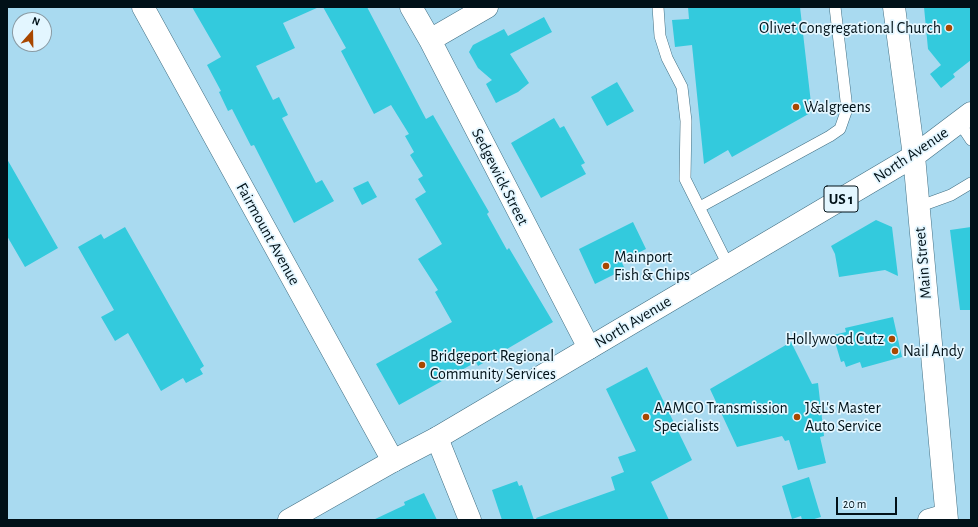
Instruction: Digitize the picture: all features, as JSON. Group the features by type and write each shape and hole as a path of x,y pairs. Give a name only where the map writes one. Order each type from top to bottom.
{"main road":[{"name":"Fairmount Avenue","path":"143,7 393,461"},
{"name":"Sedgewick Street","path":"411,7 430,40 588,348"},
{"path":"430,40 487,7"},
{"name":"Main Street","path":"894,7 914,156 941,518"},
{"name":"North Avenue","path":"289,520 393,461 437,438 914,156 965,117"},
{"path":"437,438 470,520"}],"lane":[{"path":"658,7 660,36 667,58 682,87 686,121 685,179 728,265"},
{"path":"700,207 830,136 840,129 847,109 835,7"},
{"path":"965,117 971,140"},
{"path":"918,207 951,195 971,183"}],"building":[{"path":"192,7 319,7 283,23 295,48 256,66 273,100 279,97 288,115 282,118 316,183 322,180 334,201 294,223 254,145 251,146 232,109 228,111 219,92 221,91 207,65 221,57"},
{"path":"323,7 367,7 426,119 433,115 489,212 487,214 507,250 509,248 553,322 478,366 476,362 399,405 376,364 452,322 435,292 438,290 418,259 442,244 415,199 426,192 418,179 423,176 410,155 414,152 405,136 409,134 391,105 374,114 341,51 346,48"},
{"path":"688,7 800,7 812,112 732,157 728,150 704,164 692,45 675,47 672,20 689,19"},
{"name":"Olivet Congregational Church","path":"924,7 971,7 971,60 953,74 955,77 941,88 930,74 941,65 928,49"},
{"path":"544,17 552,32 510,54 529,83 518,92 496,103 486,84 492,80 478,68 469,52 473,45 504,29 508,36"},
{"path":"617,82 634,111 607,126 591,97"},
{"path":"554,118 560,128 564,126 585,163 581,165 586,174 541,198 511,143"},
{"path":"7,159 58,248 25,267 7,236"},
{"path":"368,181 377,197 362,205 353,188"},
{"path":"876,220 892,227 898,276 885,270 839,277 835,254 831,246"},
{"path":"633,222 646,249 621,261 625,269 595,284 579,249"},
{"path":"125,227 204,366 200,369 203,374 186,383 183,378 161,391 128,333 115,341 101,317 114,310 78,247 101,234 104,239"},
{"path":"971,227 971,310 960,310 950,230"},
{"path":"893,317 902,357 862,368 860,362 846,367 844,361 841,362 833,335 846,332 845,328"},
{"path":"791,342 812,384 818,383 824,436 820,437 826,463 798,470 789,440 785,441 782,436 737,447 710,389"},
{"path":"647,367 692,460 651,482 669,520 537,520 536,518 615,490 611,477 624,472 618,457 636,451 606,389"},
{"path":"809,477 821,517 811,520 802,520 801,516 792,519 782,486"},
{"path":"517,481 519,486 522,485 534,520 502,520 492,490"},
{"path":"424,493 437,520 373,520 405,505 404,502"}],"place":[{"name":"Olivet Congregational Church","path":"949,28"},
{"name":"Walgreens","path":"796,107"},
{"name":"Mainport Fish & Chips","path":"606,266"},
{"name":"Hollywood Cutz","path":"892,339"},
{"name":"Nail Andy","path":"895,351"},
{"name":"Bridgeport Regional Community Services","path":"422,365"},
{"name":"AAMCO Transmission Specialists","path":"646,417"},
{"name":"J&L's Master Auto Service","path":"797,417"}]}
